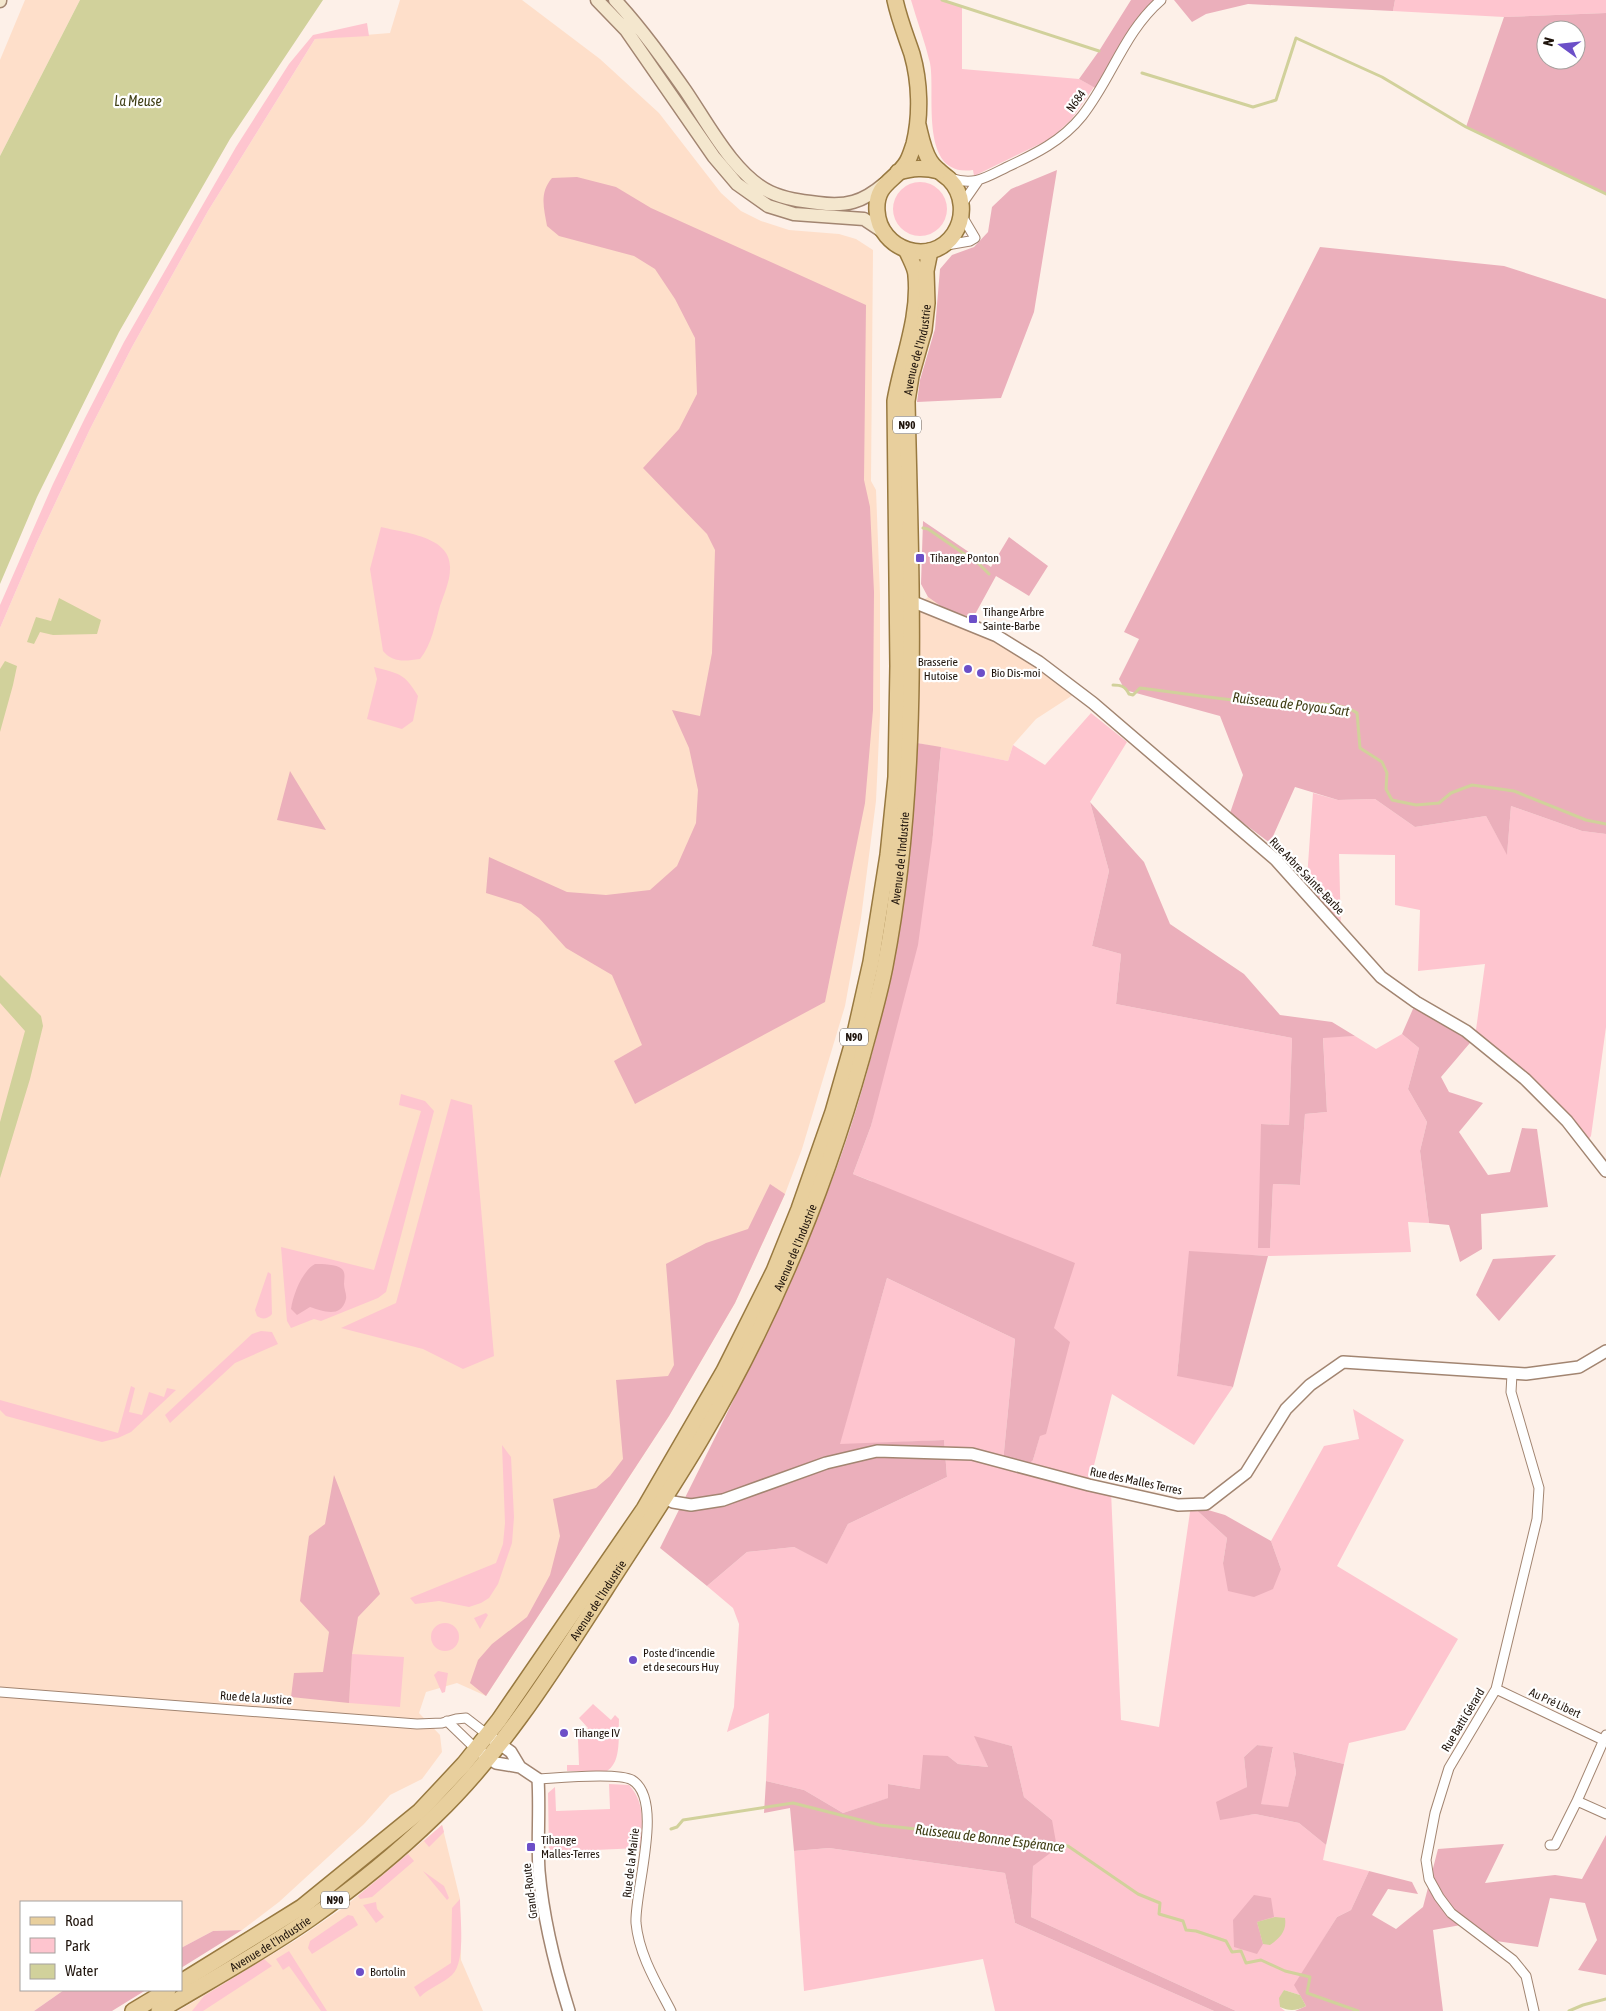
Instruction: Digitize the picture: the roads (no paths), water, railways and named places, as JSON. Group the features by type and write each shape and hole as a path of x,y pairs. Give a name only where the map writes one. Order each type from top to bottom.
{"main road":[{"path":"597,0 626,30 714,157 737,184 768,206 794,214 864,218 882,231"},
{"path":"615,0 640,26 731,159 753,181 769,191 793,200 826,204 850,203 862,200 872,194 906,163 918,125"},
{"path":"895,0 898,17 912,55 916,75 918,125 929,160 943,174 958,192 962,210 958,228 951,238 936,248 923,253 907,251 888,240 882,231 877,215 878,198 894,175 916,168 928,168 943,174"},
{"name":"Avenue de l'Industrie","path":"182,1981 309,1902 420,1811 482,1754 498,1743 576,1634 665,1498 734,1379 786,1270 816,1198 834,1148 868,1034 885,966 906,809 912,708 907,401 911,376 924,330 927,302 926,271 936,248"},
{"name":"Avenue de l'Industrie","path":"498,1743 644,1509 724,1371 774,1271 799,1209 833,1112 853,1042 873,952 888,855 895,787 898,666 895,401 899,375 912,330 916,301 916,274 907,251"},
{"name":"Avenue de l'Industrie","path":"158,2011 308,1920 371,1874 436,1815 482,1754"},
{"path":"133,2011 166,1991"}],"street":[{"name":"N684","path":"962,210 978,182 1046,149 1064,135 1082,116 1128,39 1146,13 1162,0"},
{"path":"943,174 960,181 978,182"},
{"path":"897,587 911,601"},
{"name":"Rue Arbre Sainte-Barbe","path":"911,601 997,636 1040,662 1093,703 1276,860 1381,977 1416,1002 1466,1031 1526,1079 1567,1121 1606,1171"},
{"name":"Rue des Malles Terres","path":"665,1498 673,1502 692,1505 723,1500 826,1463 877,1452 972,1454 1096,1487 1178,1505 1206,1504 1246,1474 1286,1410 1310,1385 1343,1362 1526,1374 1579,1367 1606,1352"},
{"name":"Rue Batti Gérard","path":"1512,1374 1511,1392 1539,1488 1537,1518 1496,1689 1448,1768 1435,1813 1426,1860 1429,1879 1451,1913 1513,1960 1526,1976 1534,2011"},
{"path":"644,1509 665,1498 664,1474"},
{"name":"Au Pré Libert","path":"1496,1689 1605,1737 1555,1845 1550,1845"},
{"name":"Rue de la Justice","path":"0,1692 417,1724 442,1723 466,1718 498,1743"},
{"path":"447,1721 482,1754 501,1765 520,1767"},
{"path":"498,1743 520,1767 538,1778"},
{"name":"Rue de la Mairie","path":"538,1778 618,1776 633,1781 642,1794 648,1824 636,1923 646,1964 671,2011"},
{"name":"Grand-Route","path":"538,1778 539,1871 548,1929 567,2010"},
{"path":"1577,1801 1606,1814"}],"water":[{"name":"La Meuse","path":"80,0 323,0 230,139 119,332 37,497 0,584 0,156"},
{"path":"59,598 101,620 97,634 53,635 40,632 34,644 27,642 36,617 51,621"},
{"path":"5,661 17,666 0,732 0,669"},
{"path":"0,975 41,1016 43,1026 30,1079 0,1178 0,1122 25,1031 0,1003"},
{"path":"1275,1917 1285,1918 1284,1930 1280,1937 1270,1945 1263,1944 1257,1922"},
{"path":"1284,1990 1300,1995 1306,2006 1293,2010 1280,2007 1279,1998"}],"waterway":[{"path":"942,0 1099,51"},
{"path":"1142,73 1253,107 1276,100 1296,38 1382,77 1466,127 1606,194"},
{"name":"Ruisseau de Poyou Sart","path":"923,528 928,529 979,564 989,574"},
{"name":"Ruisseau de Poyou Sart","path":"1113,685 1122,686 1129,694 1133,695 1140,688 1250,702 1339,706 1357,713 1360,748 1382,762 1387,773 1386,789 1392,800 1416,805 1439,803 1451,793 1472,785 1514,791 1586,820 1606,824"},
{"name":"Ruisseau de Bonne Espérance","path":"671,1829 677,1827 683,1820 793,1803 880,1825 1068,1846 1138,1894 1160,1903 1159,1914 1183,1921 1186,1930 1196,1931 1226,1941 1232,1952 1241,1951 1246,1963 1261,1960 1285,1971 1310,1977 1307,1993 1358,2011"},
{"path":"1569,2011 1606,1999"}],"place":[{"name":"Tihange Ponton","path":"920,558"},
{"name":"Tihange Arbre Sainte-Barbe","path":"973,619"},
{"name":"Brasserie Hutoise","path":"968,669"},
{"name":"Bio Dis-moi","path":"981,673"},
{"name":"Poste d'incendie et de secours Huy","path":"633,1660"},
{"name":"Tihange IV","path":"564,1733"},
{"name":"Tihange Malles-Terres","path":"531,1847"},
{"name":"Bortolin","path":"360,1972"}]}
